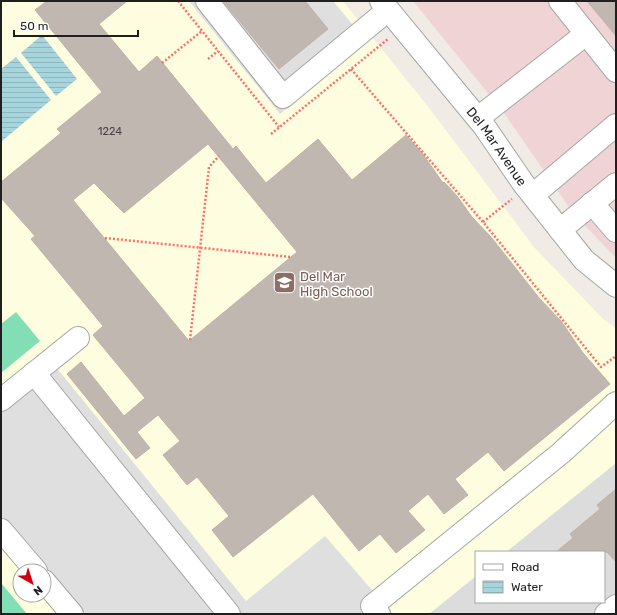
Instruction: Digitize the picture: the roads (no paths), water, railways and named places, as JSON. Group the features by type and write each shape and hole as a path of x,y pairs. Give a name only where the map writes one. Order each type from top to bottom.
{"street":[{"path":"207,1 282,97 385,5"},
{"path":"560,1 616,70"},
{"name":"Del Mar Avenue","path":"385,5 478,118 523,197 560,230 584,260 616,286"},
{"path":"478,118 586,34"},
{"path":"523,197 616,125"},
{"path":"560,230 616,184"},
{"path":"592,203 616,231"},
{"path":"1,400 78,338"},
{"path":"34,373 229,614"},
{"path":"379,614 372,606 561,453 616,403"},
{"path":"561,453 616,424"},
{"path":"1,530 29,563"},
{"path":"52,590 72,614"},
{"path":"606,614 616,606"}],"water":[{"path":"42,35 77,79 56,96 21,53"},
{"path":"16,57 51,100 2,141 1,69"}],"place":[{"name":"Del Mar High School","path":"285,283"}]}
